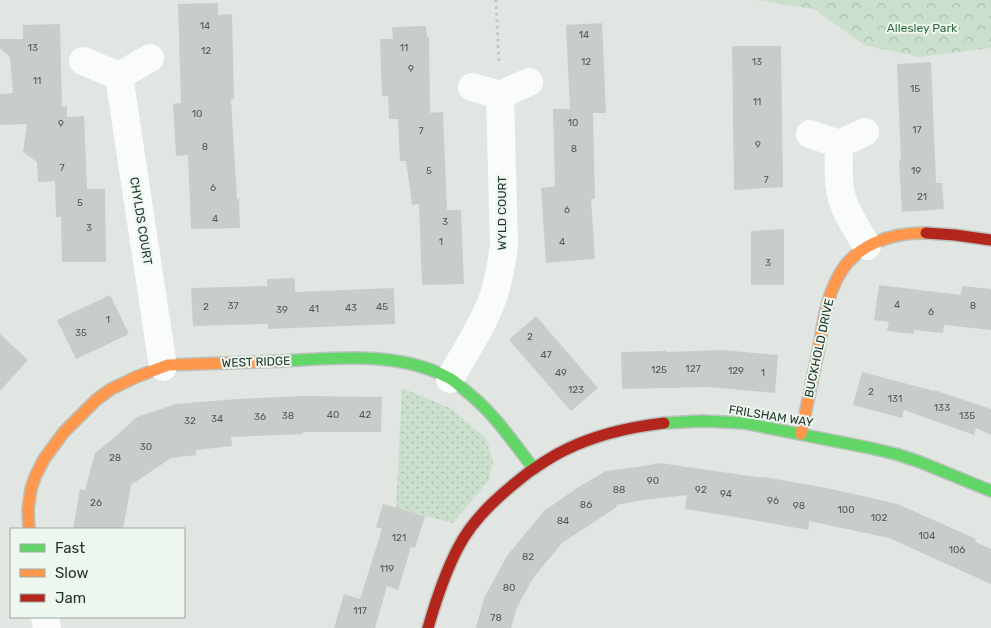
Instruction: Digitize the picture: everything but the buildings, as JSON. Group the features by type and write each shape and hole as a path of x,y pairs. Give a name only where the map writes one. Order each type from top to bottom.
{"street":[{"path":"83,61 119,76 150,58"},
{"name":"CHYLDS COURT","path":"119,76 163,366"},
{"path":"472,87 500,95 529,82"},
{"name":"WYLD COURT","path":"450,378 488,310 496,289 501,266 504,246 500,95"},
{"path":"810,134 839,144 865,132"},
{"path":"839,144 839,184 841,195 845,207 867,246"},
{"name":"BUCKHOLD DRIVE","path":"801,434 828,301 834,284 842,270 855,256 867,246 899,234 917,232 991,240"},
{"name":"WEST RIDGE","path":"29,528 30,498 35,477 45,457 58,440 80,414 98,398 124,382 163,366 366,358 410,363 450,378 471,394 488,409 534,469"},
{"name":"FRILSHAM WAY","path":"428,628 443,579 453,556 467,533 506,490 561,452 595,438 633,426 693,420 743,423 894,454 960,477 991,491"}],"path":[{"path":"496,0 500,95"}],"green space":[{"name":"Allesley Park","path":"757,0 991,0 991,48 919,57 864,45 814,9"},
{"path":"402,388 450,408 486,438 493,462 489,480 453,523 396,508"}],"traffic: fast":[{"path":"284,361 368,358 389,360 430,369 451,379 477,400 503,428 534,469"},
{"path":"664,423 703,421 744,423 870,448 920,462 991,491"}],"traffic: slow":[{"path":"801,434 825,312 838,277 854,256 875,243 900,235 926,233"},
{"path":"29,528 28,509 31,489 44,459 64,432 96,400 111,389 168,365 284,361"}],"traffic: jam":[{"path":"926,233 991,240"},
{"path":"428,628 441,586 465,535 481,515 509,488 547,460 576,445 613,432 664,423"}]}
